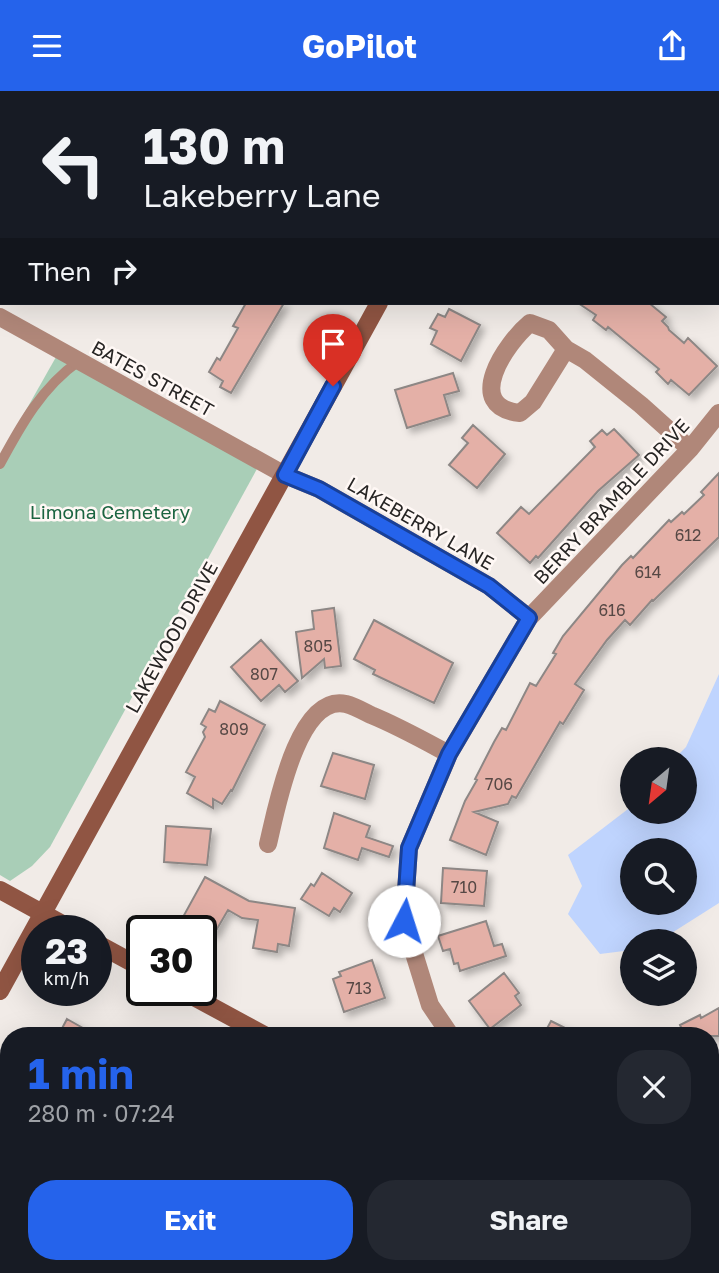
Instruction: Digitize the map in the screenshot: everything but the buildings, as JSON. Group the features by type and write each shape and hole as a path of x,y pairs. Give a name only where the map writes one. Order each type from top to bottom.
{"street":[{"name":"LAKEWOOD DRIVE","path":"0,991 378,305"},
{"name":"BATES STREET","path":"0,317 285,475"},
{"path":"566,349 533,402 520,413 508,412 494,399 490,388 496,368 511,342 530,323 549,330 566,349 585,360 641,405 690,449"},
{"name":"BERRY BRAMBLE DRIVE","path":"445,1027 430,1005 404,921 409,848 449,754 529,618 690,449 719,413"},
{"name":"LAKEBERRY LANE","path":"285,475 319,489 489,586 529,618"},
{"path":"268,844 285,772 314,715 326,706 345,703 449,754"},
{"path":"0,890 47,915"},
{"path":"211,1006 249,1027"}],"lane":[{"path":"0,464 21,425 46,390 79,361"}],"green space":[{"name":"Limona Cemetery","path":"56,357 258,467 50,847 32,866 10,881 0,875 0,456"}],"water":[{"path":"719,674 719,903 678,929 620,929 620,952 600,954 568,914 582,886 568,855 620,815 620,824 697,824 697,747 686,747"}],"route":[{"path":"333,386 285,475 319,489 489,586 529,618 449,754 409,848 404,921"}]}
